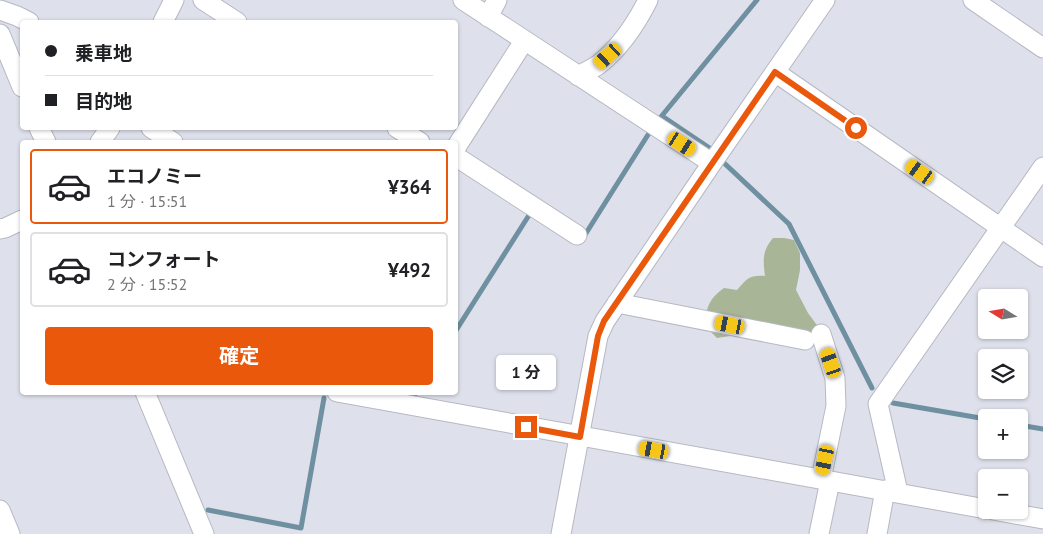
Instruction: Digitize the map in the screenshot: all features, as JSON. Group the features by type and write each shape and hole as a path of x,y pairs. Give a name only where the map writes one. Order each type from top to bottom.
{"street":[{"path":"164,20 174,0"},
{"path":"203,0 233,20"},
{"path":"463,0 712,163"},
{"path":"488,17 497,0"},
{"path":"578,76 598,65 618,46 639,18 648,0"},
{"path":"561,534 598,336 604,321 825,0"},
{"path":"973,0 1043,48"},
{"path":"0,10 25,20"},
{"path":"0,34 20,82"},
{"path":"458,144 524,41"},
{"path":"775,72 1043,257"},
{"path":"155,130 170,140"},
{"path":"400,130 417,140"},
{"path":"458,158 577,235"},
{"path":"877,534 891,491 878,404 1043,167"},
{"path":"0,229 20,221"},
{"path":"617,302 813,337 836,378 836,406 819,534"},
{"path":"147,395 204,534"},
{"path":"353,395 978,507"},
{"path":"0,510 10,534"},
{"path":"1028,516 1043,519"}],"green space":[{"path":"773,238 794,240 800,253 800,270 796,290 808,313 819,328 813,345 737,335 717,338 705,326 709,304 724,288 737,290 749,278 765,276 764,256"}],"waterway":[{"path":"660,118 757,0"},
{"path":"662,116 714,152"},
{"path":"583,238 651,130"},
{"path":"723,162 789,224 872,388"},
{"path":"458,327 531,212 534,214"},
{"path":"410,400 414,395"},
{"path":"208,510 301,528 324,398"},
{"path":"893,403 978,418"},
{"path":"1028,426 1043,429"}],"route":[{"path":"526,427 580,437 598,336 604,321 775,72 856,128"}]}
